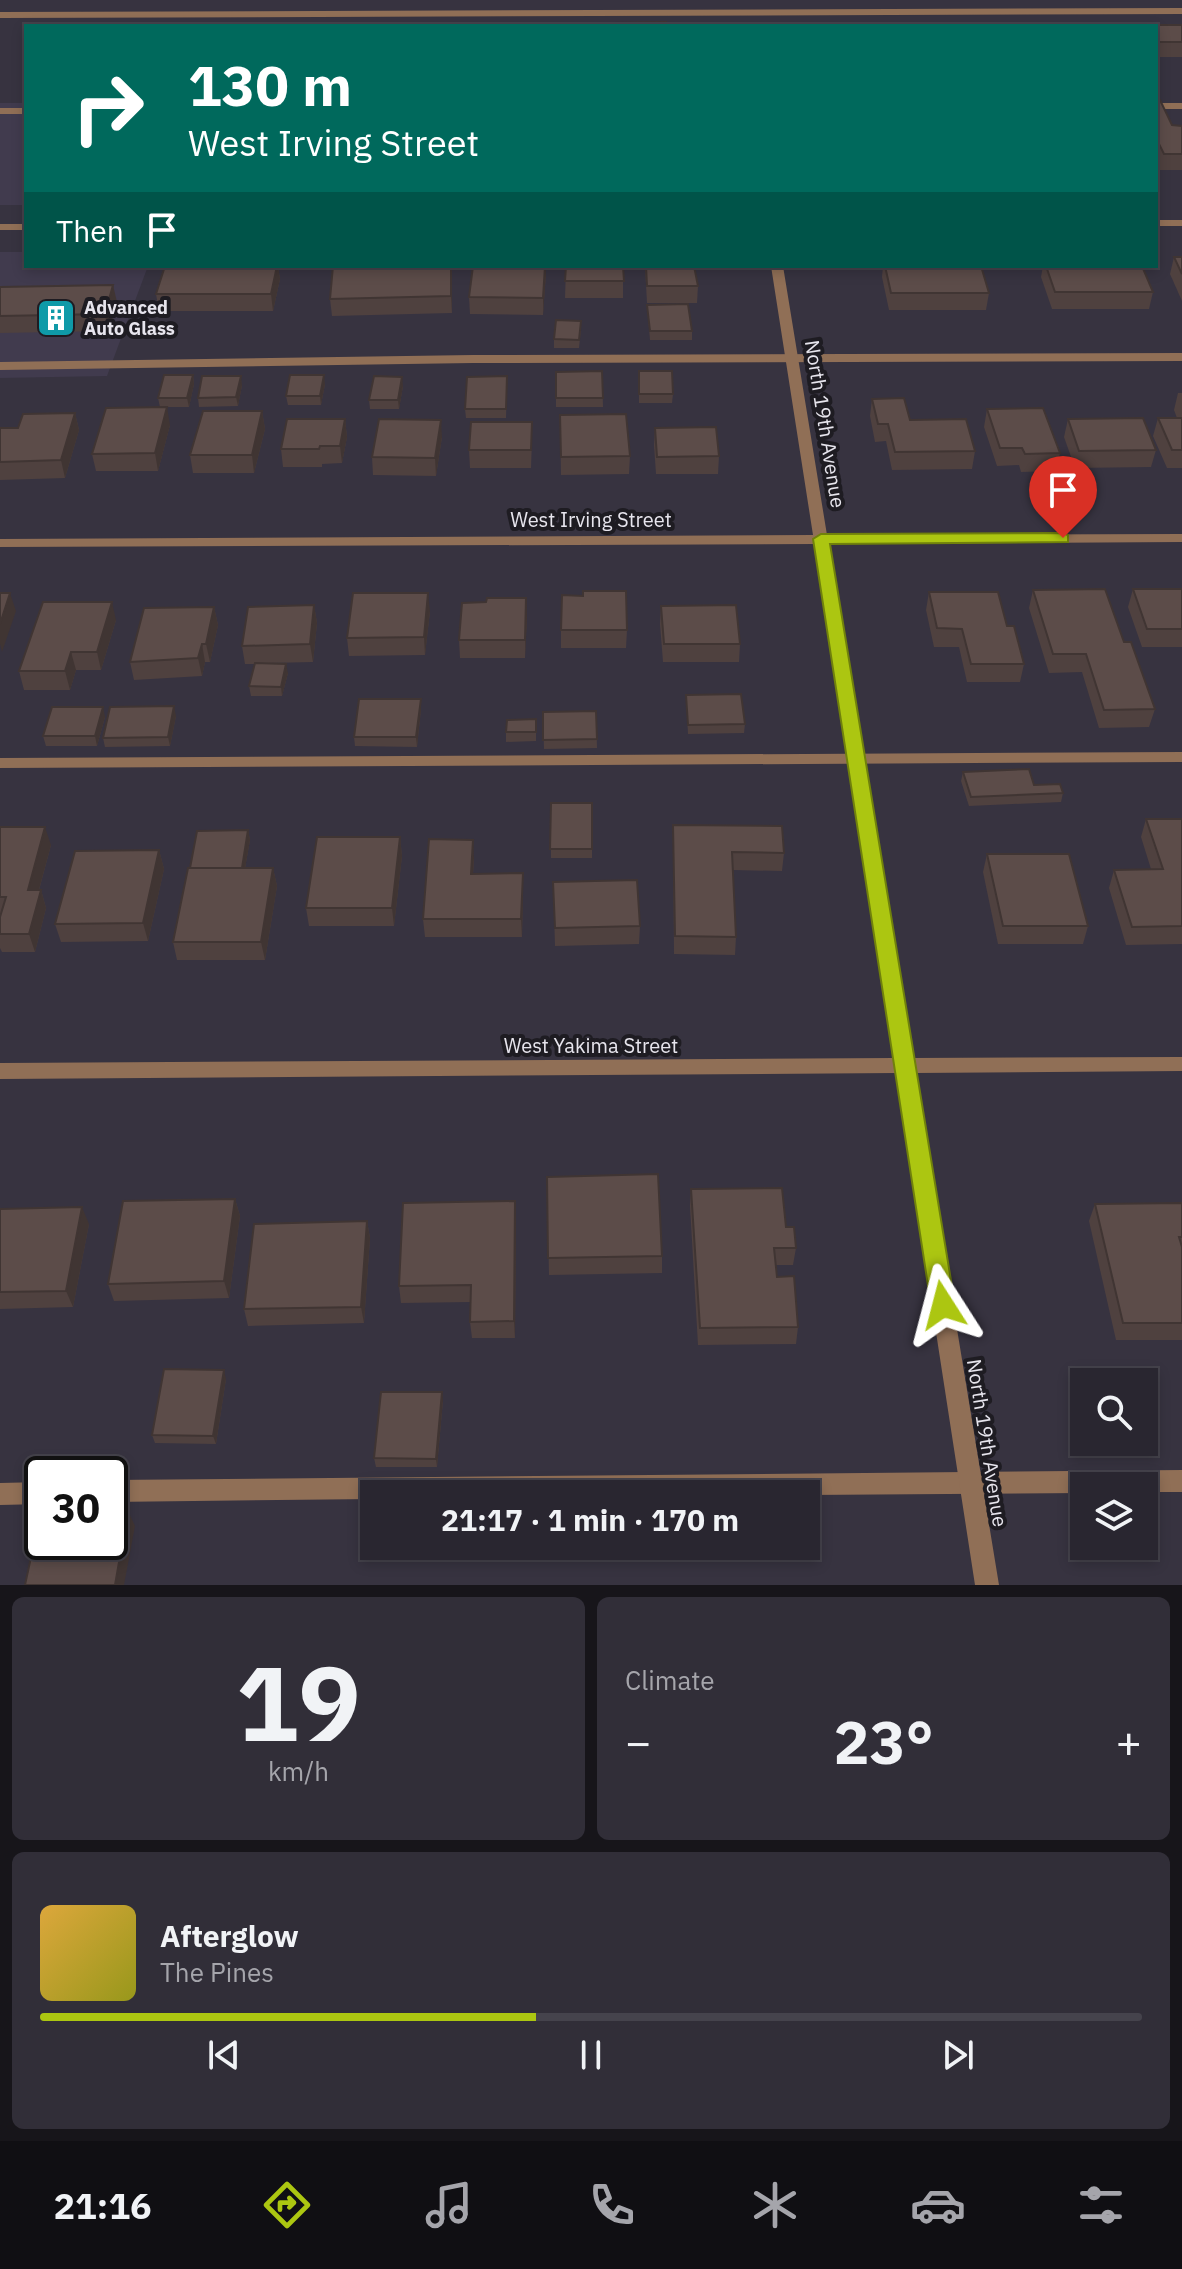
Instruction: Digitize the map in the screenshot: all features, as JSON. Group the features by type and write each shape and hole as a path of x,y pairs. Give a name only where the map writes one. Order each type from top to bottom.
{"street":[{"path":"831,0 838,24"},
{"path":"0,15 1182,11"},
{"path":"1158,106 1182,106"},
{"path":"0,111 24,111"},
{"path":"1158,223 1182,223"},
{"path":"0,227 24,227"},
{"name":"North 19th Avenue","path":"777,268 987,1585"},
{"path":"0,366 792,357 1182,357"},
{"name":"West Irving Street","path":"0,543 1182,538"},
{"path":"0,763 1182,757"},
{"name":"West Yakima Street","path":"0,1071 1182,1064"},
{"path":"128,1491 1182,1481"},
{"path":"0,1494 24,1493"}],"shaded area":[{"path":"0,103 24,103 24,205 0,205"},
{"path":"0,252 24,252 24,268 147,268 107,376 0,378"}],"building":[{"path":"666,22 666,24 615,24"},
{"path":"1158,25 1182,25 1182,42 1158,42"},
{"path":"1158,100 1172,125 1182,126 1182,154 1164,154 1158,142"},
{"path":"1174,257 1182,257 1182,274"},
{"path":"164,268 277,268 271,294 156,294"},
{"path":"333,268 451,268 451,296 330,299"},
{"path":"473,268 545,268 543,298 469,297"},
{"path":"566,268 623,268 624,281 565,281"},
{"path":"646,268 694,268 698,286 647,286"},
{"path":"885,268 982,268 989,293 891,293"},
{"path":"1047,268 1143,268 1153,292 1055,292"},
{"path":"113,285 105,314 0,316 0,287"},
{"path":"688,304 692,331 650,331 647,305"},
{"path":"556,320 581,321 579,340 554,339"},
{"path":"602,371 603,398 556,398 556,372"},
{"path":"639,371 672,371 673,394 639,394"},
{"path":"164,375 193,375 187,398 158,398"},
{"path":"290,375 324,375 320,396 286,396"},
{"path":"202,376 241,376 236,397 198,398"},
{"path":"374,376 402,377 398,400 369,400"},
{"path":"507,376 506,409 465,409 467,377"},
{"path":"904,398 910,420 966,419 975,451 895,452 888,424 878,424 872,399"},
{"path":"167,407 155,453 92,454 106,408"},
{"path":"1043,408 1060,453 1025,454 1022,448 1000,448 987,409"},
{"path":"203,411 262,411 252,455 190,455"},
{"path":"75,413 61,460 0,462 0,428 18,428 23,414"},
{"path":"626,414 630,456 561,457 560,415"},
{"path":"1143,418 1156,450 1079,451 1068,419"},
{"path":"1158,418 1182,418 1182,450 1172,450"},
{"path":"287,419 345,419 340,446 281,449"},
{"path":"379,419 441,420 435,458 372,457"},
{"path":"471,422 532,422 531,450 469,450"},
{"path":"716,427 719,456 657,457 655,428"},
{"path":"1105,589 1124,642 1131,642 1155,709 1104,710 1086,654 1053,654 1033,590"},
{"path":"1133,589 1182,589 1182,629 1147,629"},
{"path":"583,591 626,591 627,630 561,630 562,595 583,596"},
{"path":"929,592 998,592 1007,626 1014,626 1024,664 971,664 962,629 937,628"},
{"path":"0,593 10,593 0,624"},
{"path":"353,593 428,593 424,637 347,638"},
{"path":"487,598 526,598 525,640 459,640 462,603 486,602"},
{"path":"43,602 112,602 97,652 71,652 65,671 19,671"},
{"path":"314,605 310,644 242,646 248,607"},
{"path":"736,605 740,644 664,644 661,606"},
{"path":"214,607 206,644 202,644 198,658 130,662 144,608"},
{"path":"255,663 286,664 281,687 249,686"},
{"path":"741,694 745,724 688,725 686,695"},
{"path":"359,699 421,699 416,737 354,737"},
{"path":"174,706 168,737 103,738 110,707"},
{"path":"52,707 103,707 95,736 43,736"},
{"path":"596,711 597,739 543,740 543,712"},
{"path":"536,719 536,732 506,732 507,720"},
{"path":"1029,769 1034,785 1060,784 1063,793 971,797 963,772"},
{"path":"551,803 592,803 592,849 550,849"},
{"path":"1146,819 1182,819 1182,926 1132,927 1114,870 1163,869"},
{"path":"673,825 782,826 784,853 732,852 736,937 675,936"},
{"path":"0,827 45,827 28,890 41,890 29,934 0,934 0,917 6,897 0,897"},
{"path":"248,830 242,868 190,868 197,831"},
{"path":"317,837 400,837 392,908 306,908"},
{"path":"429,839 473,840 471,874 523,873 521,919 423,919"},
{"path":"159,850 143,923 55,924 75,851"},
{"path":"987,854 1069,854 1088,926 1003,926"},
{"path":"188,868 273,868 261,942 173,942"},
{"path":"637,880 640,926 555,928 553,882"},
{"path":"658,1174 662,1256 548,1258 547,1177"},
{"path":"782,1188 786,1227 794,1227 796,1248 774,1248 777,1277 794,1276 798,1327 700,1328 691,1189"},
{"path":"235,1199 224,1281 108,1284 123,1201"},
{"path":"515,1201 514,1321 470,1322 471,1285 399,1286 403,1203"},
{"path":"1182,1203 1182,1237 1179,1237 1182,1247 1182,1323 1123,1323 1095,1204"},
{"path":"82,1207 66,1291 0,1292 0,1209"},
{"path":"367,1221 361,1307 244,1309 254,1224"},
{"path":"164,1369 224,1370 213,1436 152,1435"},
{"path":"381,1392 442,1392 436,1459 374,1458"},
{"path":"30,1560 119,1560 115,1585 25,1585"}],"place":[{"name":"Advanced Auto Glass","path":"56,318"}],"route":[{"path":"943,1305 821,539 1063,538"}]}
